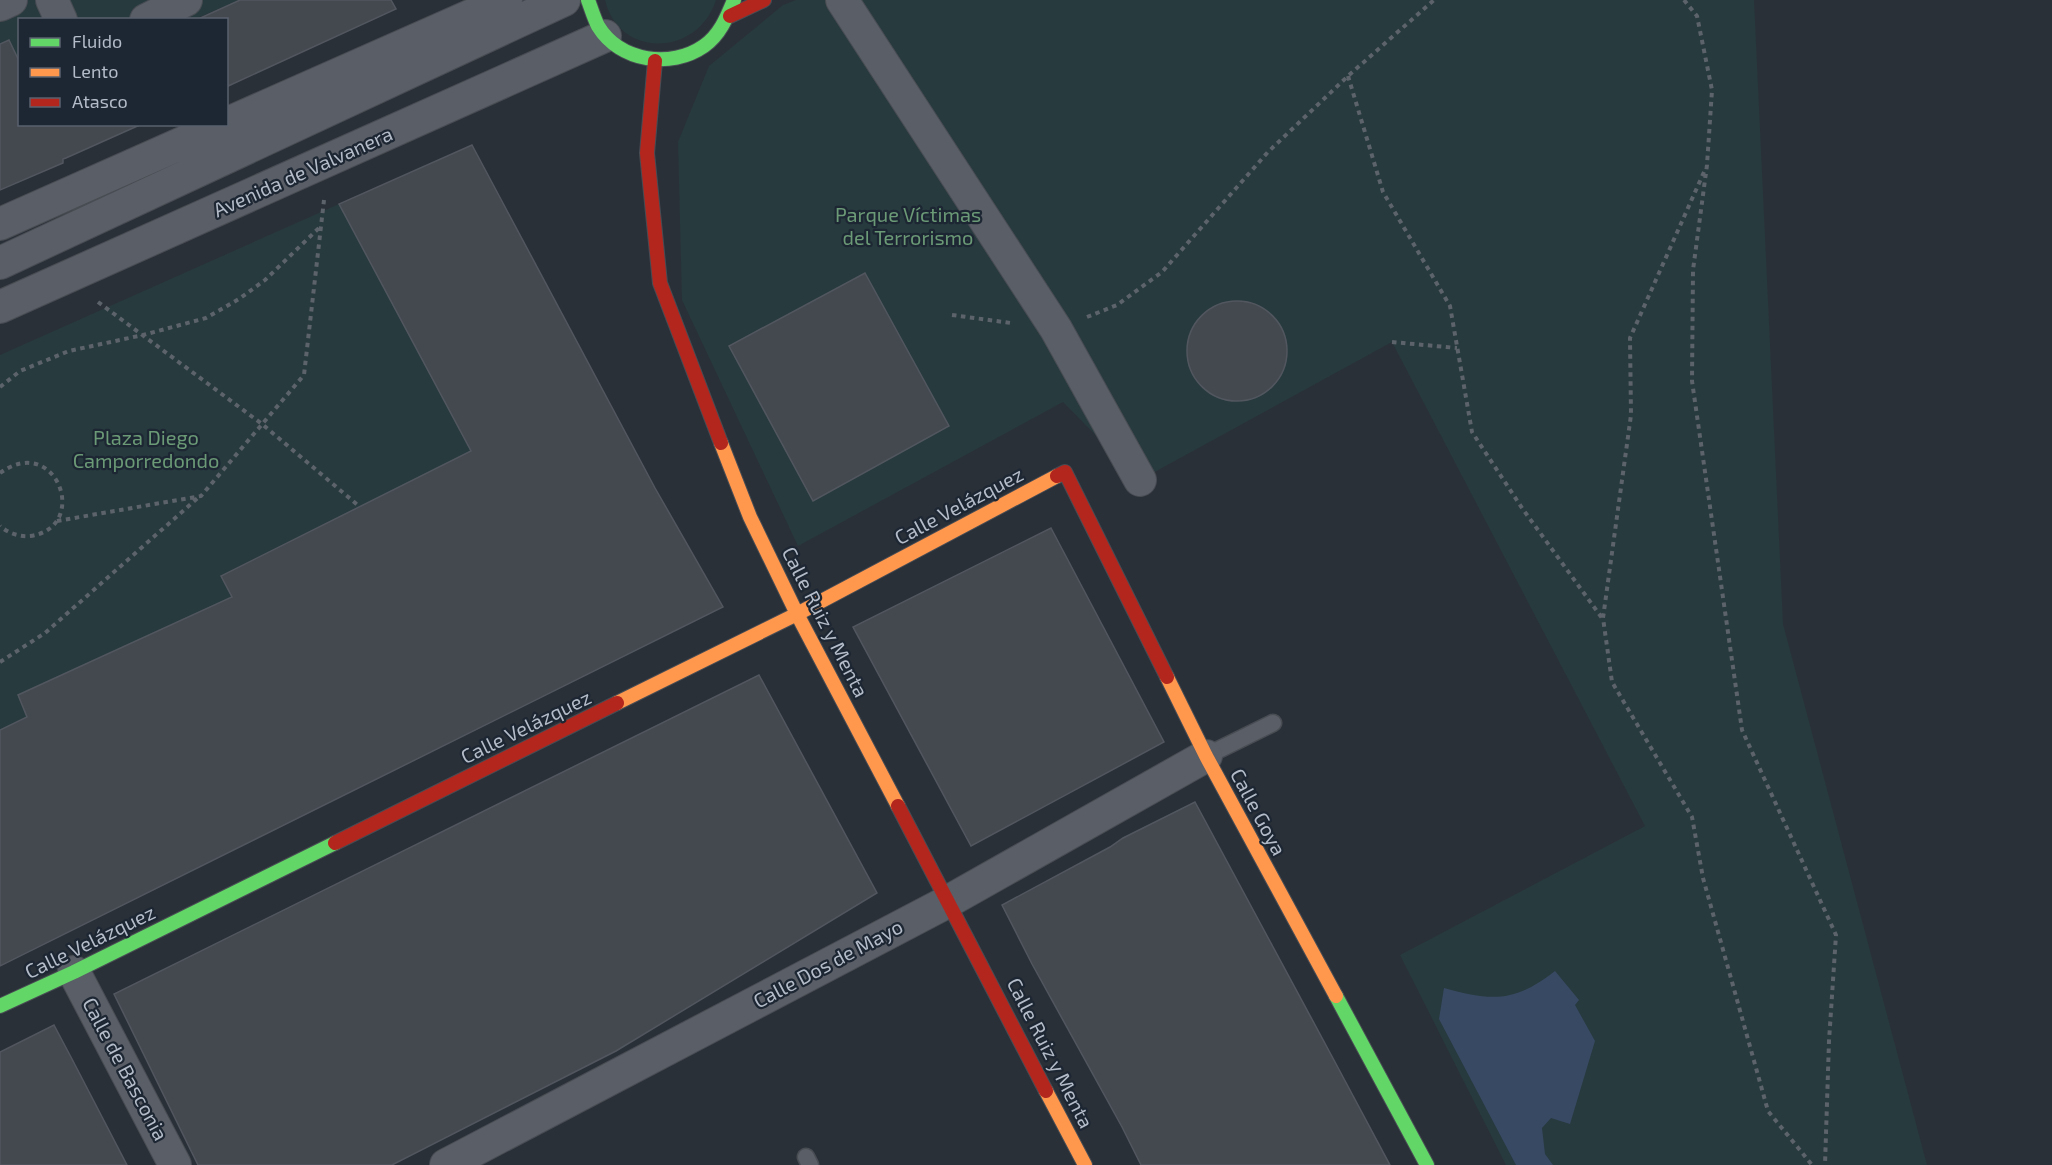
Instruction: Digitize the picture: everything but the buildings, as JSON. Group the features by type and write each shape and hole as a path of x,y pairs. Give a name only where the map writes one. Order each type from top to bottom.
{"street":[{"path":"0,5 11,0"},
{"path":"52,0 61,18"},
{"path":"150,18 186,0"},
{"path":"228,123 506,0"},
{"path":"0,263 564,0"},
{"path":"588,0 591,15 605,36 626,53 655,61 681,59 705,48 723,29 730,16 734,0"},
{"path":"730,16 764,0"},
{"path":"842,0 1056,329 1140,480"},
{"name":"Avenida de Valvanera","path":"0,307 605,36"},
{"name":"Calle Ruiz y Menta","path":"655,61 647,153 660,283 750,517 798,614 1085,1165"},
{"path":"0,224 221,126"},
{"name":"Calle Velázquez","path":"0,1006 74,972 798,614 1065,472"},
{"name":"Calle Goya","path":"1065,472 1206,756 1427,1165"},
{"name":"Calle Dos de Mayo","path":"446,1165 949,901 1206,756"},
{"name":"Calle de Basconia","path":"74,972 175,1165"}],"lane":[{"path":"1206,756 1272,723"}],"path":[{"path":"952,315 1056,329 1117,305 1162,273 1268,152 1348,76 1434,0"},
{"path":"1684,0 1698,16 1712,90 1707,165 1693,270 1692,381 1742,730 1836,935 1829,1041 1825,1165"},
{"path":"1348,76 1383,192 1450,306 1472,432 1522,508 1603,618"},
{"path":"0,662 45,633 201,496 304,375 328,160"},
{"path":"1707,165 1630,338 1631,415 1603,618 1612,682 1692,817 1702,878 1768,1111 1812,1165"},
{"path":"0,387 20,370 69,351 206,318 239,299 265,280 321,227"},
{"path":"66,277 262,424 360,507"},
{"path":"1392,342 1457,348"},
{"path":"0,473 10,465 35,463 46,468 55,476 61,486 63,498 62,510 57,521 38,535 14,534 0,526"},
{"path":"57,521 201,496"}],"green space":[{"path":"0,0 239,0 197,18 18,18 18,61 9,40 0,44"},
{"path":"605,0 716,0 707,19 693,32 677,41 659,44 642,41 626,33 613,19"},
{"name":"Parque Víctimas del Terrorismo","path":"796,0 1754,0 1783,624 1927,1165 1506,1165 1400,955 1645,826 1392,342 1140,480 1063,402 798,546 682,300 678,142 709,66 783,5"},
{"name":"Plaza Diego Camporredondo","path":"339,204 471,451 222,575 232,597 18,695 27,717 0,730 0,355"}],"water":[{"path":"1555,971 1579,1000 1575,1005 1595,1041 1570,1124 1551,1118 1542,1128 1545,1154 1553,1165 1516,1165 1439,1019 1444,988 1489,997 1502,996 1527,989"}],"traffic: fast":[{"path":"588,0 598,26 619,48 647,58 662,59 677,58 710,42 729,13 734,0"},
{"path":"0,1006 74,972 335,843"},
{"path":"1336,996 1427,1165"}],"traffic: slow":[{"path":"721,443 750,517 797,614 898,806"},
{"path":"617,703 797,614 1057,476"},
{"path":"1167,677 1206,756 1336,996"},
{"path":"1046,1091 1085,1165"}],"traffic: jam":[{"path":"730,16 764,0"},
{"path":"655,61 647,153 660,283 721,443"},
{"path":"1057,476 1065,472 1167,677"},
{"path":"335,843 617,703"},
{"path":"898,806 1046,1091"}]}
